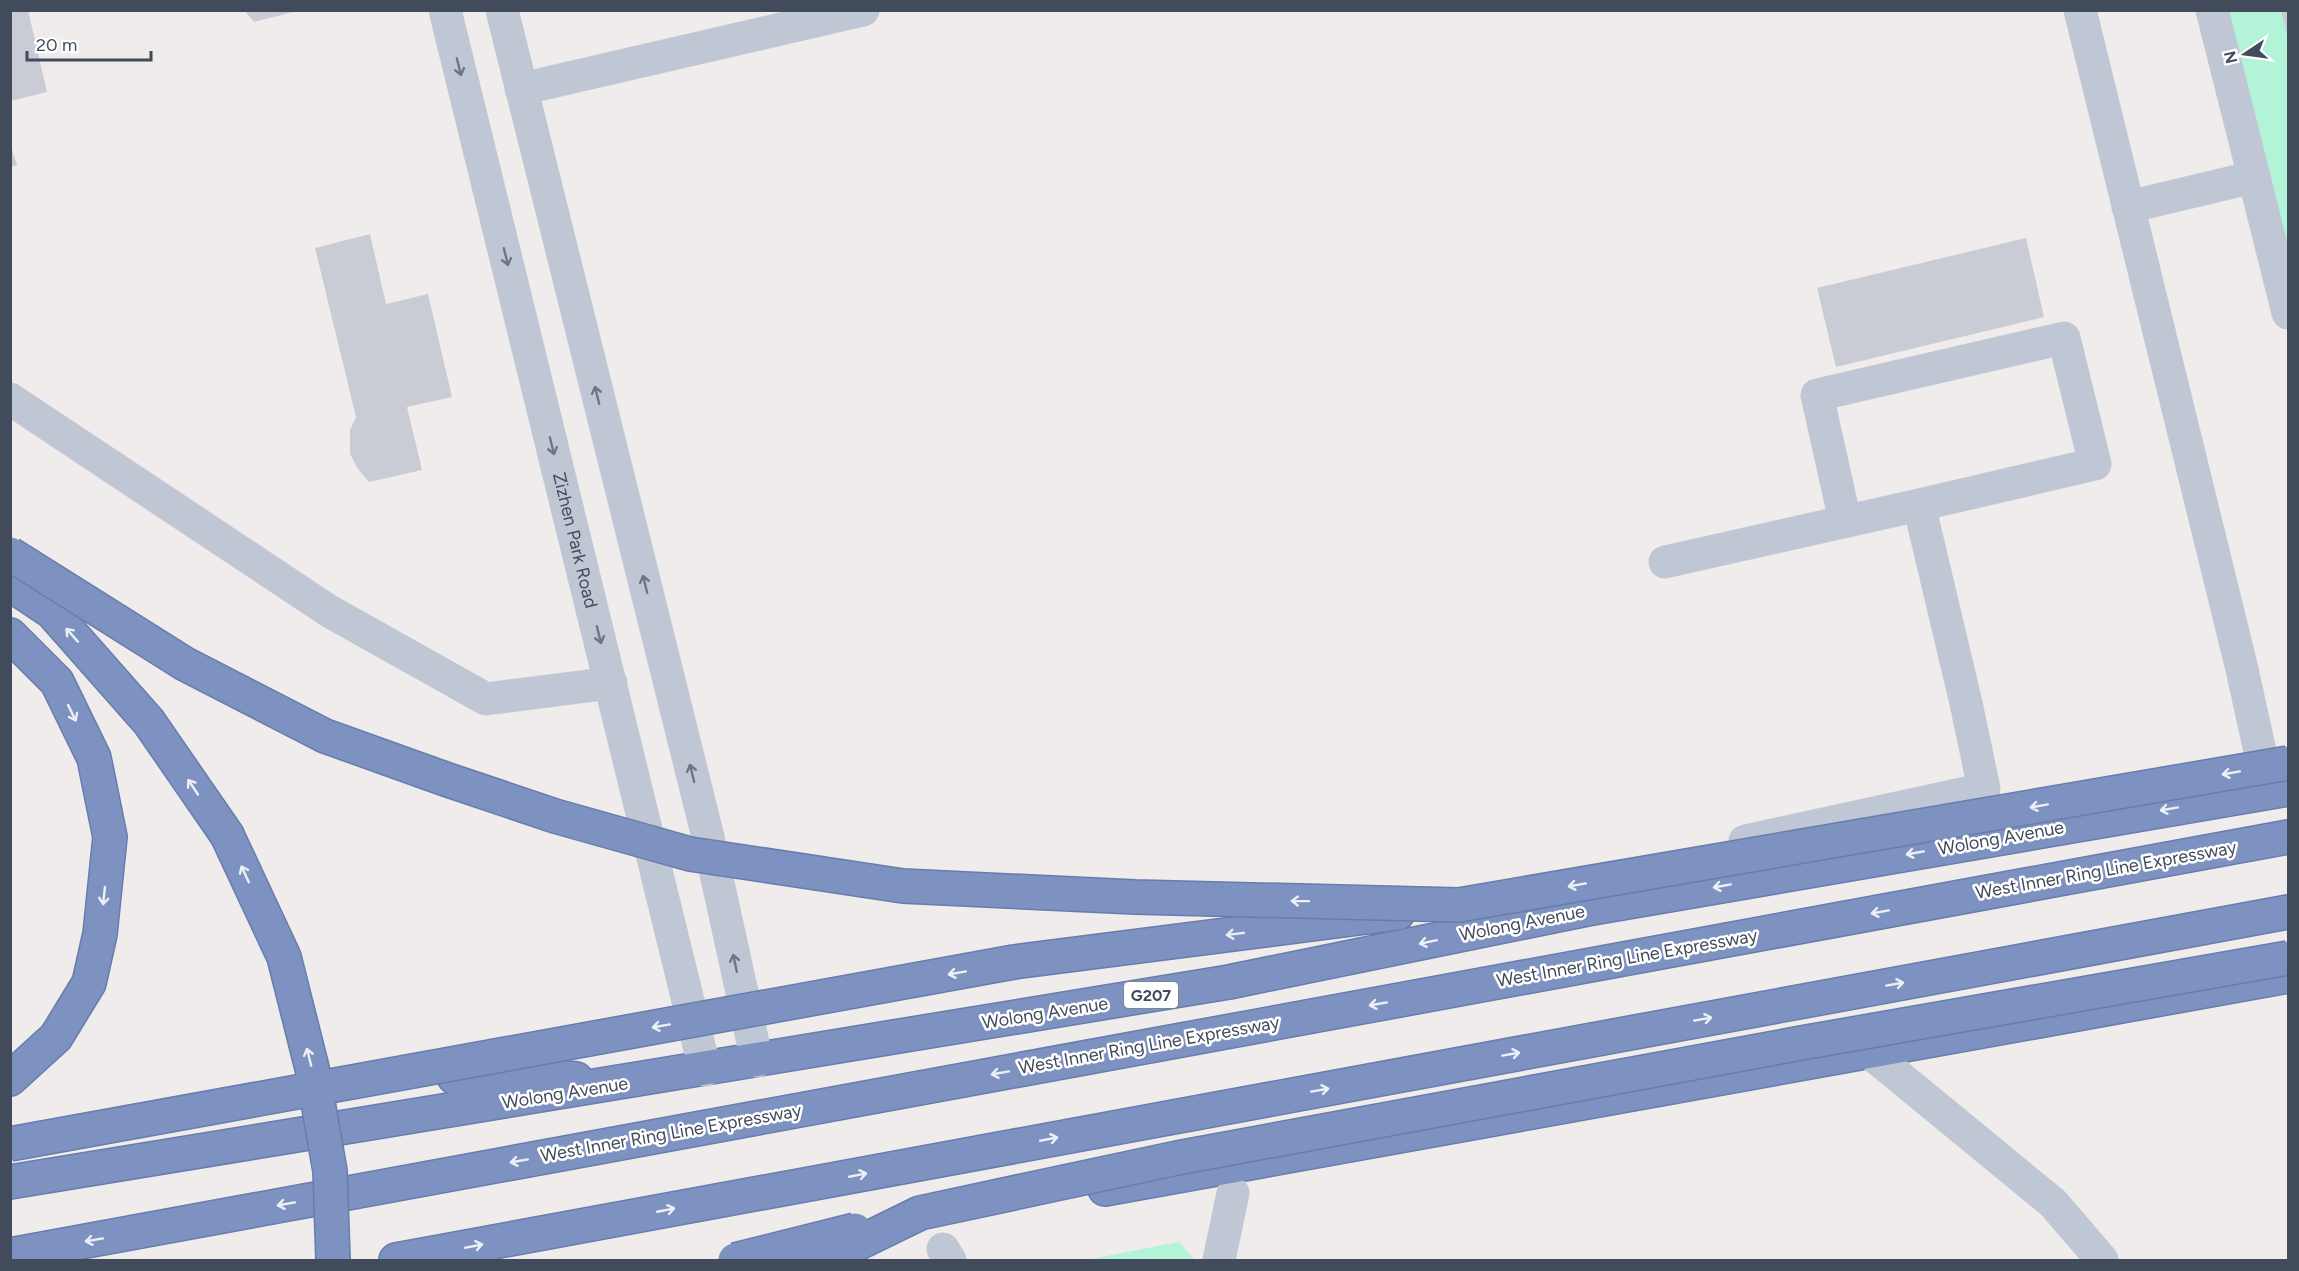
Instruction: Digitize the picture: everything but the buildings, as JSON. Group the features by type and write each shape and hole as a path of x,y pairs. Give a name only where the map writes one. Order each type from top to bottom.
{"highway":[{"path":"10,554 185,664 325,736 555,816 690,854 903,886 1136,897 1459,905"},
{"path":"10,584 51,612 149,722 226,835 284,957 312,1068 330,1171 333,1260"},
{"path":"10,635 57,682 94,758 110,837 100,934 89,983 56,1037 10,1079"},
{"path":"10,1144 1014,962 1459,905 2289,763"},
{"name":"Wolong Avenue","path":"10,1182 705,1070 1229,982 1587,909 2279,790"},
{"name":"West Inner Ring Line Expressway","path":"10,1255 2289,837"},
{"path":"396,1260 2289,912"},
{"path":"735,1260 920,1213 1177,1158 1796,1044 2289,958"},
{"path":"720,1260 2289,976"},
{"path":"10,1137 494,1071 623,1083"},
{"path":"825,1260 920,1213"}],"street":[{"name":"Zizhen Park Road","path":"445,10 705,1070"},
{"path":"502,10 708,837 757,1061"},
{"path":"521,89 863,10"},
{"path":"2080,10 2241,665 2279,790"},
{"path":"2212,10 2289,314"},
{"path":"2128,207 2254,177"},
{"path":"1665,562 1845,522 2095,465 2064,338 1817,395 1845,522"},
{"path":"10,399 329,611 486,699 611,683"},
{"path":"1587,909 1712,849 1984,789 1919,505"},
{"path":"1868,1051 2053,1203 2102,1260"},
{"path":"1219,1260 1233,1193"}],"green space":[{"path":"2212,11 2288,11 2288,314"},
{"path":"1179,1242 1195,1260 1086,1260"}]}
